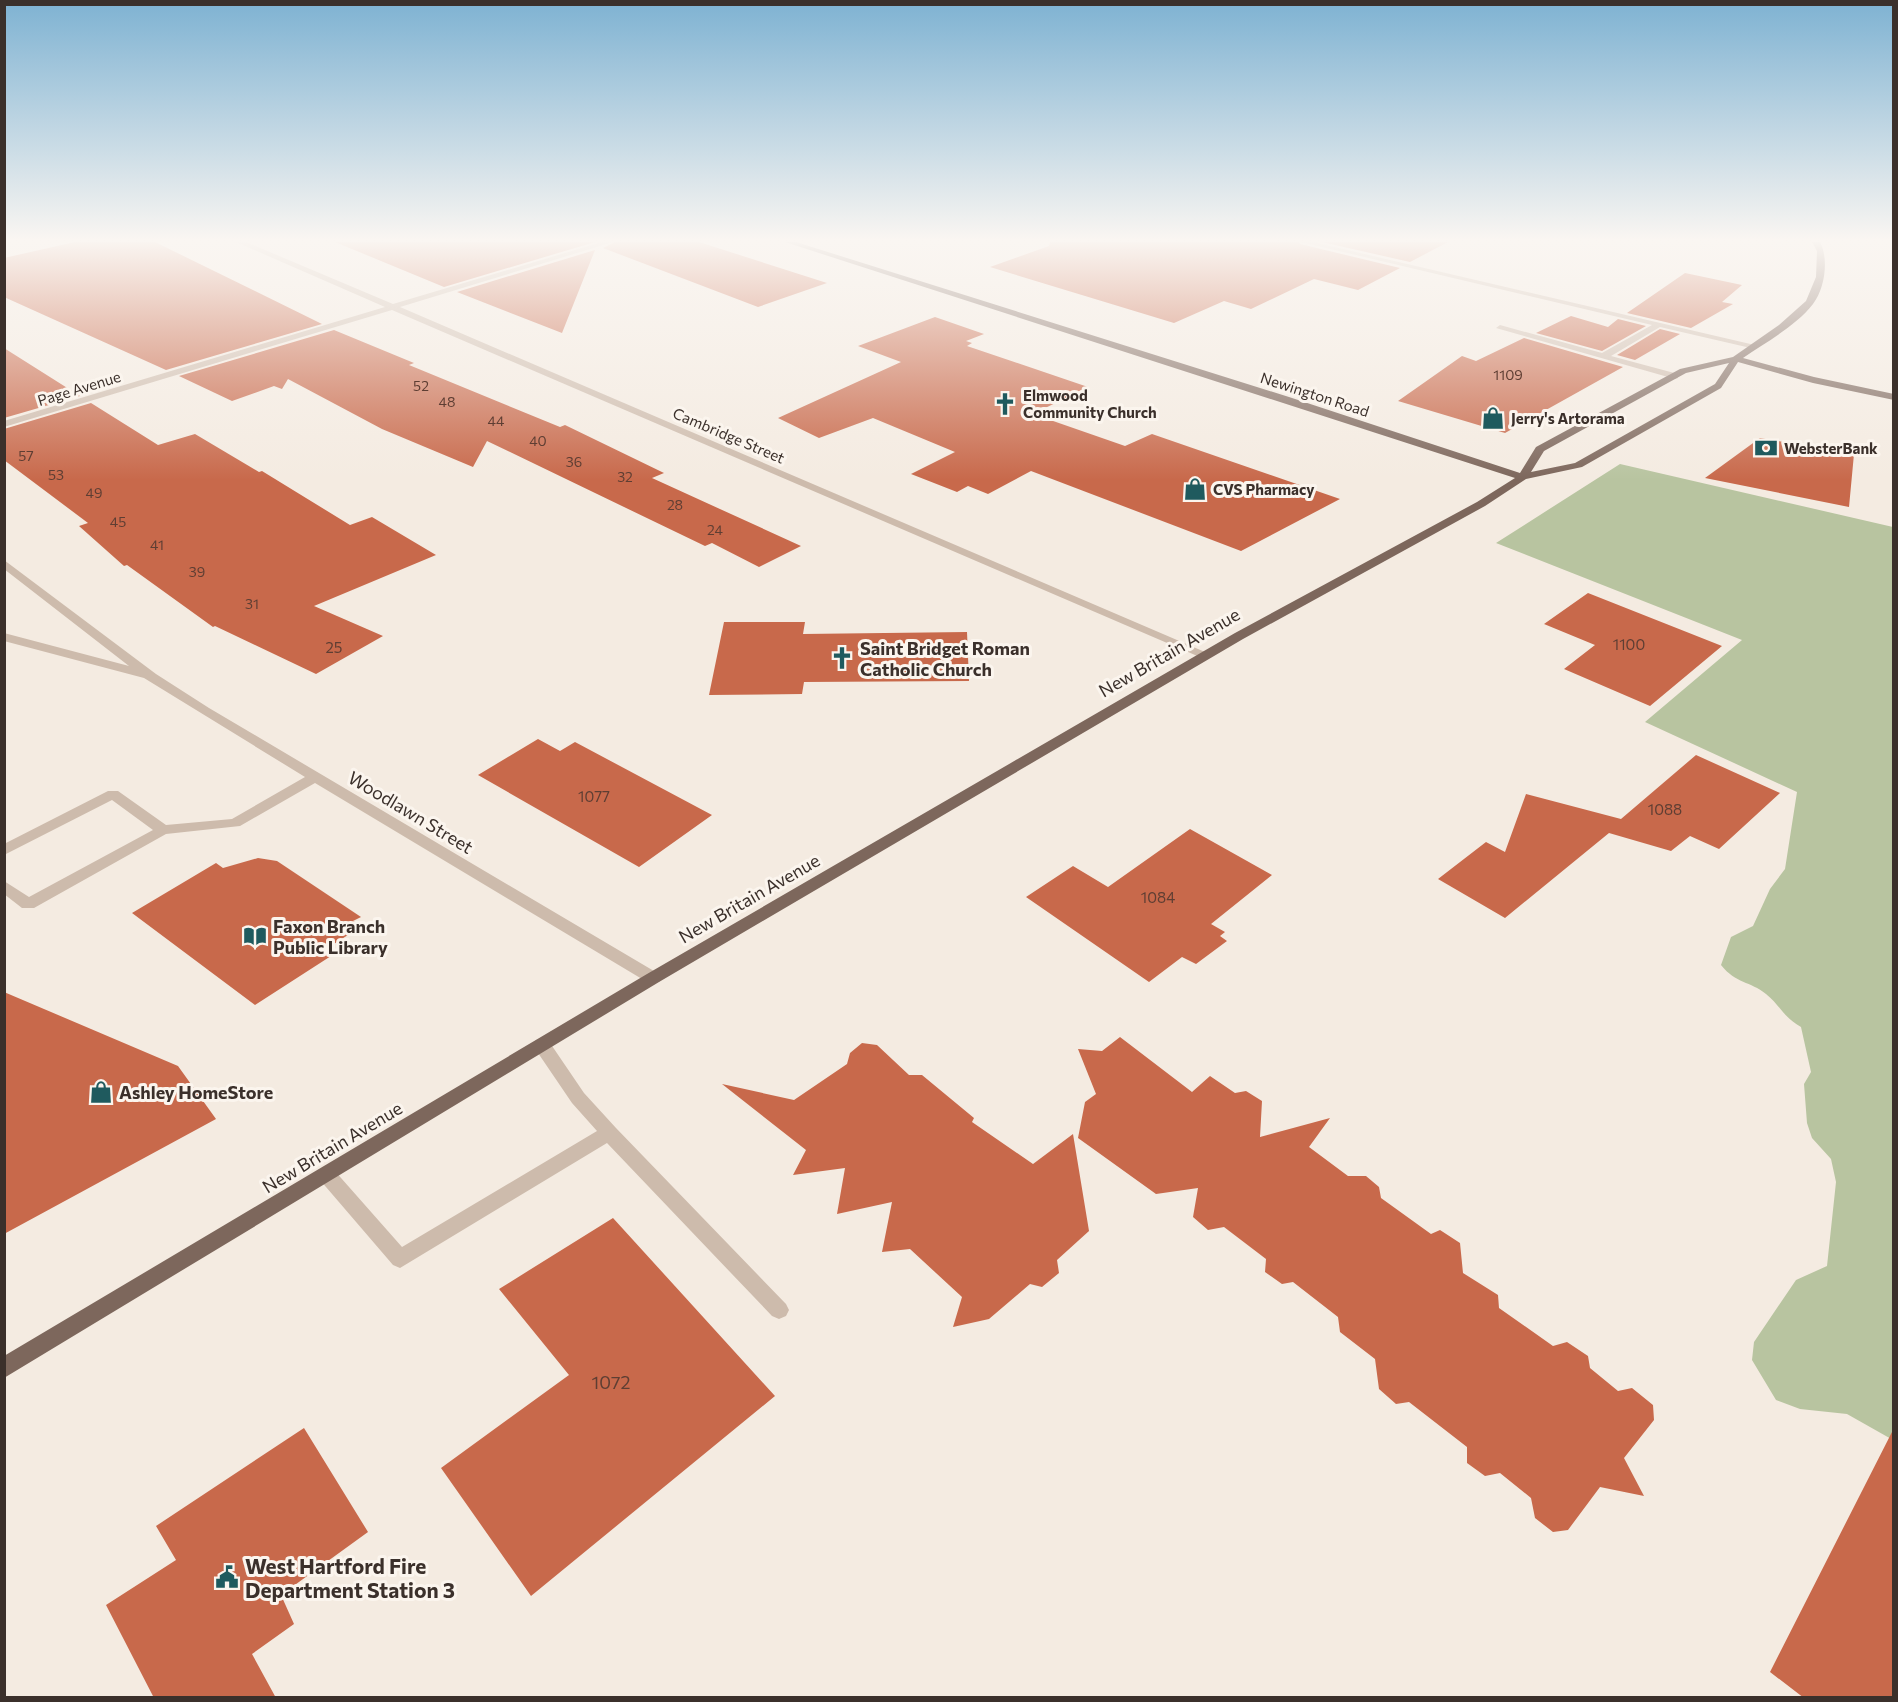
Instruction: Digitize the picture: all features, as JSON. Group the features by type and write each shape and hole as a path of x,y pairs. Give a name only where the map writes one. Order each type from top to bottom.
{"main road":[{"name":"Newington Road","path":"1040,321 1523,477"},
{"name":"New Britain Avenue","path":"1523,477 1540,449 1683,371 1736,359 1788,321"},
{"name":"New Britain Avenue","path":"4,1368 653,978 1206,655 1480,504 1523,477 1578,465 1718,386 1736,359"},
{"path":"1736,359 1813,380 1893,397"}],"street":[{"name":"Page Avenue","path":"4,424 344,321"},
{"name":"Cambridge Street","path":"426,321 1206,655"},
{"path":"1648,321 1755,346"},
{"path":"1604,356 1659,324"},
{"path":"1500,328 1676,376"},
{"name":"Woodlawn Street","path":"4,563 151,676 204,711 653,978"},
{"name":"Woodlawn Street","path":"4,637 151,676"},
{"path":"4,886 28,904 163,830 235,822 315,777"},
{"path":"4,850 112,794 163,830"},
{"path":"542,1045 578,1098 609,1133 779,1310"},
{"path":"327,1174 400,1259 609,1133"}],"green space":[{"path":"1620,464 1893,527 1893,1440 1847,1414 1800,1409 1776,1400 1752,1360 1754,1342 1796,1280 1827,1266 1836,1182 1831,1159 1812,1138 1807,1123 1804,1084 1811,1072 1801,1027 1789,1019 1766,994 1732,976 1721,965 1731,937 1753,926 1770,889 1785,869 1797,792 1645,722 1742,640 1496,543"}],"building":[{"path":"58,321 317,321 322,324 166,370"},
{"path":"532,321 567,321 562,333"},
{"path":"923,321 948,321 984,334 966,341 972,343 967,346 1088,387 1033,414 1125,446 1152,434 1340,499 1241,551 1031,471 988,494 968,486 957,492 911,474 955,452 873,418 819,438 778,418 901,362 858,346"},
{"path":"1560,321 1589,321 1608,327 1615,321 1628,321 1646,326 1602,351 1536,333"},
{"path":"1663,321 1703,321 1691,328"},
{"path":"1660,329 1680,334 1635,360 1617,355"},
{"path":"334,330 414,363 409,365 560,427 565,425 664,473 652,478 801,546 759,567 712,543 705,546 487,441 473,467 382,429 288,379 282,389 274,386 232,401 179,376"},
{"path":"1524,338 1623,367 1505,433 1398,401 1462,356 1476,361"},
{"path":"4,348 80,396 4,418"},
{"path":"91,403 158,445 195,434 259,472 262,471 350,525 372,517 436,555 314,606 383,636 316,674 213,627 127,565 124,566 79,526 88,523 4,460 4,429"},
{"path":"1760,438 1854,454 1849,507 1705,478"},
{"path":"1588,593 1722,646 1650,706 1564,669 1595,645 1544,624"},
{"name":"Saint Bridget Roman Catholic Church","path":"724,622 805,622 803,634 967,632 969,681 804,682 802,694 709,695"},
{"path":"538,739 560,751 575,742 712,815 639,867 478,775"},
{"path":"1696,755 1780,793 1719,849 1690,836 1671,851 1609,833 1505,918 1438,879 1486,842 1505,852 1526,794 1621,819"},
{"path":"1190,829 1272,875 1211,924 1225,932 1220,936 1227,941 1196,964 1182,957 1149,982 1026,897 1073,866 1108,887"},
{"name":"Faxon Branch Public Library","path":"258,858 277,861 361,917 353,921 362,926 323,951 331,956 255,1005 132,913 216,863 223,868"},
{"name":"Ashley HomeStore","path":"4,992 178,1066 216,1119 4,1234"},
{"path":"1120,1037 1192,1092 1210,1076 1235,1093 1246,1091 1262,1101 1260,1137 1330,1118 1309,1147 1348,1176 1366,1176 1379,1187 1381,1198 1431,1234 1440,1230 1460,1243 1463,1273 1498,1295 1499,1308 1553,1346 1567,1342 1588,1356 1590,1368 1618,1391 1632,1388 1653,1405 1654,1420 1624,1458 1644,1496 1600,1487 1568,1530 1553,1532 1535,1518 1531,1498 1500,1473 1485,1476 1467,1463 1467,1447 1409,1402 1396,1404 1379,1389 1375,1359 1340,1332 1338,1317 1293,1282 1282,1284 1265,1272 1266,1259 1224,1227 1208,1230 1193,1217 1198,1188 1156,1194 1078,1138 1085,1102 1096,1094 1078,1049 1102,1051"},
{"path":"862,1043 877,1045 909,1075 922,1075 974,1118 972,1122 1033,1164 1073,1134 1089,1231 1057,1260 1059,1273 1042,1287 1030,1284 989,1319 953,1327 962,1297 910,1249 882,1252 892,1202 837,1214 845,1168 793,1175 806,1150 722,1084 794,1100 847,1064 850,1053"},
{"path":"613,1218 775,1396 531,1596 441,1468 569,1375 499,1289"},
{"name":"West Hartford Fire Department Station 3","path":"304,1428 368,1532 281,1595 294,1624 252,1654 276,1698 154,1698 106,1605 176,1560 156,1526"},
{"path":"1893,1430 1893,1698 1804,1698 1770,1672"}],"place":[{"name":"Elmwood Community Church","path":"1005,404"},
{"name":"Jerry's Artorama","path":"1493,418"},
{"name":"WebsterBank","path":"1766,448"},
{"name":"CVS Pharmacy","path":"1195,489"},
{"name":"Saint Bridget Roman Catholic Church","path":"842,658"},
{"name":"Faxon Branch Public Library","path":"255,936"},
{"name":"Ashley HomeStore","path":"101,1092"},
{"name":"West Hartford Fire Department Station 3","path":"227,1577"}]}
